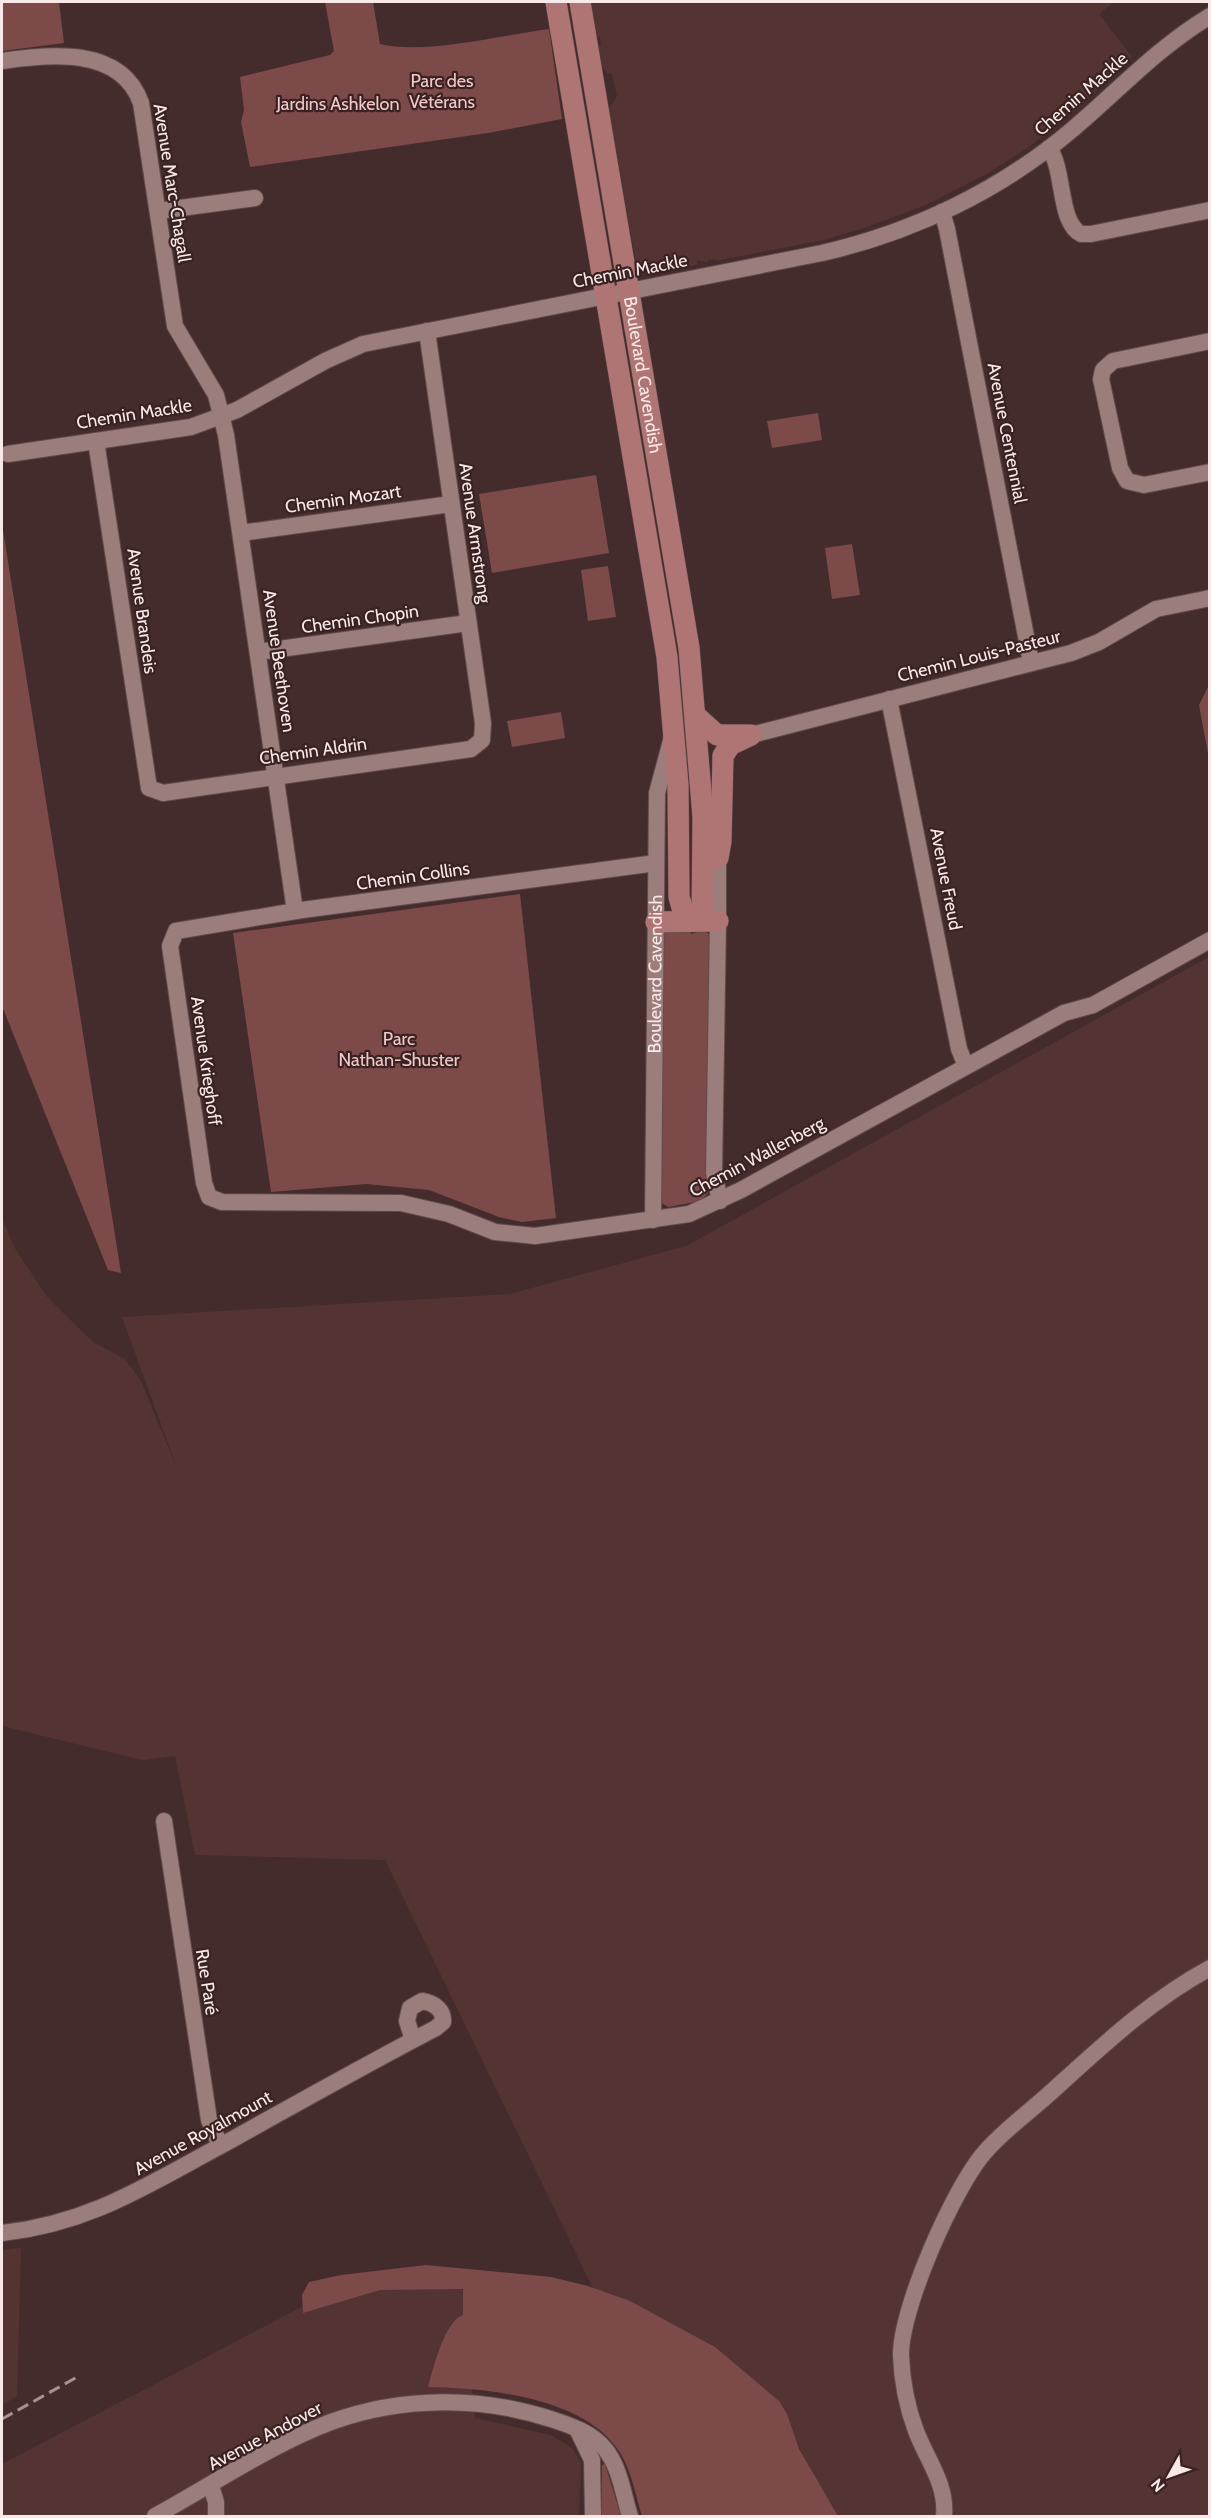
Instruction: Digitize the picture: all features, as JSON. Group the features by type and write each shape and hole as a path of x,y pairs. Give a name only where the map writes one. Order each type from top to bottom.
{"main road":[{"name":"Boulevard Cavendish","path":"556,2 663,630 678,785 679,897 702,921"},
{"name":"Boulevard Cavendish","path":"580,2 687,632 697,717 697,749 703,817 702,921"},
{"path":"697,717 717,735 751,735"},
{"path":"718,858 721,841 723,756 730,745 751,735"},
{"path":"656,922 702,921"}],"street":[{"name":"Chemin Mackle","path":"8,454 191,427 270,394 340,353 363,344 832,251 879,237 942,212 991,187 1049,148 1156,54 1209,16"},
{"name":"Avenue Marc-Chagall","path":"2,61 48,54 71,54 107,67 126,78 138,93 175,326 216,395 222,416"},
{"path":"1049,148 1057,164 1070,223 1081,234 1091,234 1209,210"},
{"path":"158,211 255,198"},
{"name":"Avenue Centennial","path":"942,212 948,229 1031,662"},
{"name":"Avenue Armstrong","path":"427,331 483,723 482,740"},
{"path":"1209,341 1113,361 1103,370 1101,380 1120,468 1127,481 1144,485 1209,472"},
{"name":"Avenue Beethoven","path":"222,416 295,911"},
{"name":"Avenue Brandeis","path":"96,441 148,788"},
{"name":"Chemin Mozart","path":"241,533 451,504"},
{"name":"Chemin Louis-Pasteur","path":"751,735 1084,648 1156,609 1209,598"},
{"name":"Chemin Chopin","path":"258,652 468,623"},
{"name":"Avenue Freud","path":"889,699 959,1049 966,1066"},
{"name":"Boulevard Cavendish","path":"653,1220 658,785 673,731"},
{"name":"Chemin Aldrin","path":"148,788 163,793 471,748 482,740"},
{"name":"Boulevard Cavendish","path":"697,749 713,817 718,858 702,921 714,1173 720,1201"},
{"name":"Chemin Collins","path":"176,930 295,911 656,862"},
{"name":"Avenue Krieghoff","path":"176,930 170,946 204,1183 209,1197"},
{"name":"Chemin Wallenberg","path":"209,1197 222,1202 401,1203 448,1214 495,1232 518,1235 553,1234 689,1214 720,1201 1064,1013 1093,1005 1209,940"},
{"name":"Rue Paré","path":"164,1821 209,2120 220,2145"},
{"path":"944,2517 941,2485 916,2433 906,2398 901,2353 907,2313 914,2290 958,2194 985,2152 1116,2033 1169,1992 1209,1968"},
{"name":"Avenue Royalmount","path":"2,2233 51,2225 99,2210 413,2040"},
{"name":"Avenue Andover","path":"158,2516 319,2427 392,2406 432,2402 483,2404 519,2410 576,2428 594,2439 609,2456 630,2517"},
{"path":"576,2428 592,2460 593,2517"},
{"path":"211,2486 215,2497 216,2517"}],"shaded area":[{"path":"591,2 1114,2 1099,14 1132,57 1076,110 1026,149 986,174 926,205 861,229 823,240 716,261 715,259 708,260 708,263 697,260 697,265 646,275 637,269 609,109 617,96 612,74 606,73 602,67 598,45 601,45 600,37 597,37"},
{"path":"1209,957 1209,2516 805,2516 602,2307 385,1860 195,1855 175,1756 142,1760 2,1726 2,1218 14,1247 48,1298 93,1342 125,1359 141,1381 178,1471 122,1317 510,1294 686,1246"},
{"path":"21,2248 17,2396 2,2405 2,2250"},
{"path":"461,2274 475,2418 551,2435 572,2448 581,2463 579,2516 2,2516 2,2464 359,2277"}],"green space":[{"path":"2,2 59,2 64,43 2,51"},
{"path":"325,2 373,2 380,44 398,47 441,46 549,29 562,119 488,133 250,167 241,122 244,110 240,77 330,55 334,51"},
{"path":"818,413 822,440 772,448 767,421"},
{"path":"596,475 609,553 492,573 479,494"},
{"path":"2,524 121,1273 108,1270 2,1006"},
{"path":"852,544 860,595 832,599 825,548"},
{"path":"608,566 616,617 588,621 581,570"},
{"path":"1209,685 1209,759 1199,705"},
{"path":"561,712 565,738 512,747 507,721"},
{"name":"Parc Nathan-Shuster","path":"520,894 556,1218 522,1222 499,1217 429,1190 366,1184 271,1192 233,933"},
{"path":"691,930 691,934 704,930 711,936 708,1193 700,1201 668,1207 660,1202 664,933"},
{"path":"426,2265 551,2277 588,2286 630,2301 715,2347 779,2401 787,2414 799,2449 838,2516 642,2516 629,2471 616,2447 600,2430 579,2417 556,2406 503,2393 428,2387 445,2336 456,2319 463,2315 463,2289 380,2290 303,2313 302,2295 309,2282 341,2275"},
{"path":"605,2464 621,2516 602,2516 602,2465"}],"railway":[{"path":"2,2419 79,2376"}],"park label":[{"name":"Parc des Vétérans","path":"442,91"},
{"name":"Jardins Ashkelon","path":"338,104"}]}
